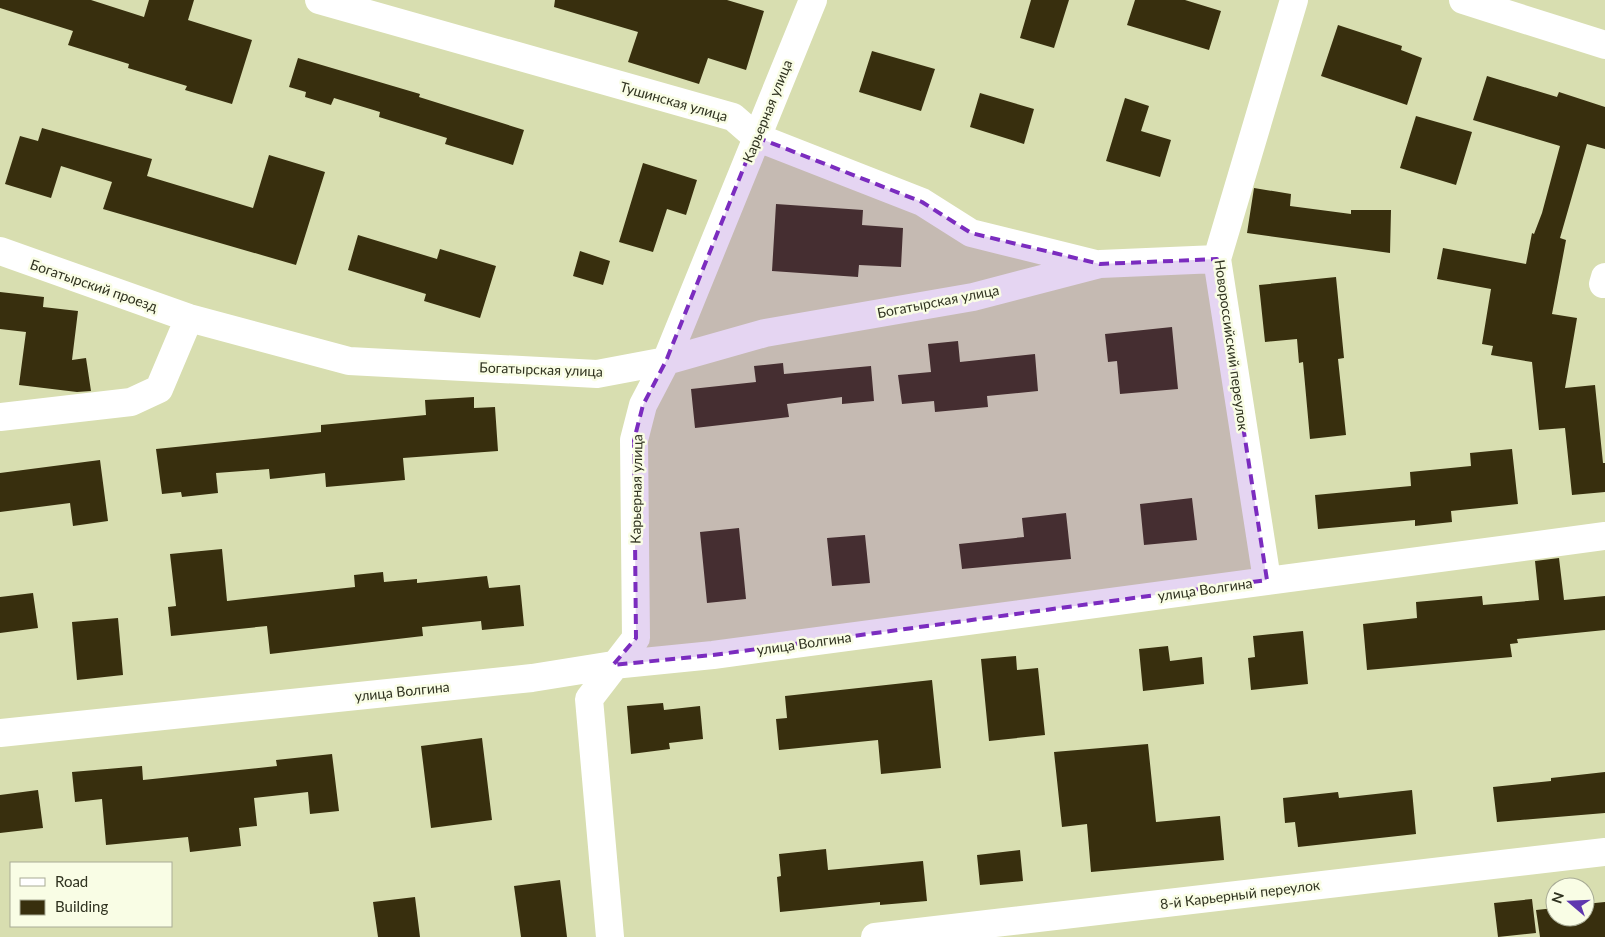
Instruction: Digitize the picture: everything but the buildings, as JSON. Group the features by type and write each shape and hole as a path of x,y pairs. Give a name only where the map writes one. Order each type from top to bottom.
{"street":[{"name":"Тушинская улица","path":"319,0 733,117 756,137 922,202 971,233 1100,264"},
{"name":"Карьерная улица","path":"610,937 589,699 613,665 636,638 634,440 643,405 666,361 813,0"},
{"name":"Новороссийский переулок","path":"1267,580 1217,259 1294,0"},
{"path":"1463,0 1605,45"},
{"name":"Богатырский проезд","path":"0,252 189,318"},
{"name":"Богатырская улица","path":"189,318 349,361 597,374 666,361 765,333 973,297 1100,264 1217,259"},
{"path":"0,417 131,402 159,389 189,318"},
{"name":"улица Волгина","path":"0,733 532,678 613,665 713,656 1605,536"},
{"name":"8-й Карьерный переулок","path":"875,937 1605,852"}],"highlighted area":[{"path":"756,137 922,202 971,233 1100,264 1217,259 1267,580 713,655 613,665 636,638 634,440 643,405 666,361"}]}
